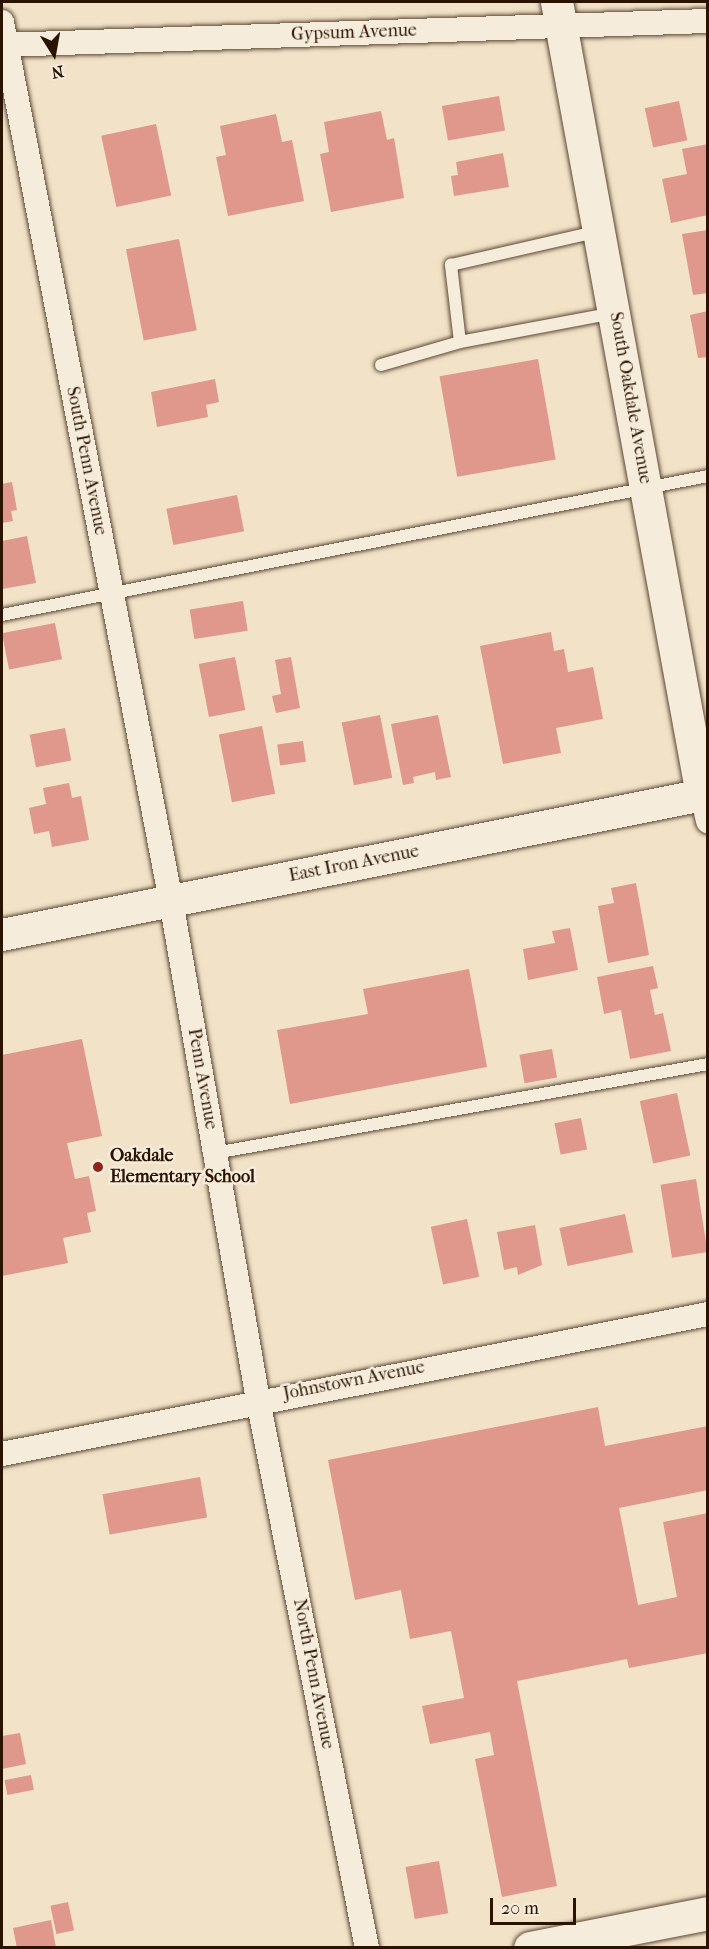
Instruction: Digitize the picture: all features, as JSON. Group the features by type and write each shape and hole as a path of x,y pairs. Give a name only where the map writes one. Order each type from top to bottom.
{"main road":[{"path":"530,1947 641,1931 708,1913"}],"street":[{"name":"Gypsum Avenue","path":"3,37 559,13 708,21"},
{"name":"South Oakdale Avenue","path":"559,13 706,803"},
{"name":"South Penn Avenue","path":"3,37 171,901"},
{"name":"East Iron Avenue","path":"2,935 171,901 706,803"},
{"name":"Penn Avenue","path":"171,901 258,1400"},
{"name":"Johnstown Avenue","path":"2,1454 258,1400 708,1314"},
{"name":"North Penn Avenue","path":"258,1400 367,1947"}],"lane":[{"path":"460,342 451,265 599,231"},
{"path":"381,365 460,342 614,313"},
{"path":"2,615 708,476"},
{"path":"215,1153 708,1064"}],"building":[{"path":"499,96 505,130 448,141 442,106"},
{"path":"679,101 687,140 653,147 645,108"},
{"path":"381,111 387,140 394,138 404,198 331,212 320,154 329,152 324,122"},
{"path":"276,114 282,142 292,140 304,201 228,216 216,157 226,155 220,126"},
{"path":"156,124 171,195 116,207 101,136"},
{"path":"708,144 708,215 671,223 662,179 687,174 682,149"},
{"path":"503,153 509,187 454,196 451,176 458,175 456,162"},
{"path":"708,230 708,293 693,295 682,234"},
{"path":"179,239 197,330 144,341 126,249"},
{"path":"708,311 708,357 698,358 690,315"},
{"path":"538,359 556,459 457,477 440,376"},
{"path":"215,379 219,402 206,405 208,417 157,427 151,392"},
{"path":"12,482 17,510 11,511 13,521 2,523 2,484"},
{"path":"237,495 244,531 173,545 166,509"},
{"path":"27,536 36,583 2,589 2,541"},
{"path":"243,601 248,631 194,639 190,609"},
{"path":"55,623 62,659 9,670 2,633"},
{"path":"551,632 554,651 564,649 568,672 593,667 603,719 556,728 561,753 503,764 480,646"},
{"path":"235,657 245,710 209,717 199,664"},
{"path":"291,657 300,708 276,713 272,696 281,694 275,660"},
{"path":"380,715 392,778 354,785 342,722"},
{"path":"438,715 451,777 436,780 435,772 413,777 414,783 403,785 391,724"},
{"path":"262,726 275,794 232,802 219,734"},
{"path":"65,728 71,760 36,767 30,735"},
{"path":"303,741 306,762 280,765 277,745"},
{"path":"69,783 72,798 81,796 89,840 52,847 49,831 34,834 29,808 46,804 43,788"},
{"path":"636,883 649,955 608,963 598,906 614,903 611,888"},
{"path":"570,928 578,970 528,980 523,949 555,943 552,931"},
{"path":"653,966 658,988 650,990 655,1015 663,1013 671,1051 630,1059 621,1010 604,1014 597,977"},
{"path":"469,969 487,1067 290,1104 277,1030 368,1014 363,989"},
{"path":"82,1039 102,1136 67,1143 75,1179 89,1176 96,1211 87,1213 91,1232 63,1238 68,1263 2,1276 2,1055"},
{"path":"552,1049 557,1078 525,1083 520,1055"},
{"path":"677,1093 690,1156 653,1164 640,1101"},
{"path":"581,1118 587,1149 561,1155 554,1123"},
{"path":"696,1179 708,1252 672,1258 660,1185"},
{"path":"625,1214 633,1252 568,1266 559,1228"},
{"path":"467,1219 479,1277 443,1284 431,1227"},
{"path":"535,1225 542,1265 518,1275 517,1267 504,1270 497,1232"},
{"path":"598,1407 605,1446 708,1426 708,1490 619,1508 638,1605 677,1597 663,1522 708,1513 708,1653 629,1668 627,1659 517,1681 557,1886 502,1897 475,1759 494,1755 490,1732 430,1744 422,1706 464,1698 451,1631 410,1639 401,1590 355,1600 328,1460"},
{"path":"200,1477 207,1517 110,1535 103,1494"},
{"path":"20,1733 26,1764 2,1769 2,1736"},
{"path":"31,1775 34,1790 7,1795 4,1780"},
{"path":"439,1861 448,1913 415,1919 406,1867"},
{"path":"68,1902 74,1930 56,1934 50,1906"},
{"path":"51,1920 56,1948 17,1948 13,1928"}],"place":[{"name":"Oakdale Elementary School","path":"98,1167"}]}
